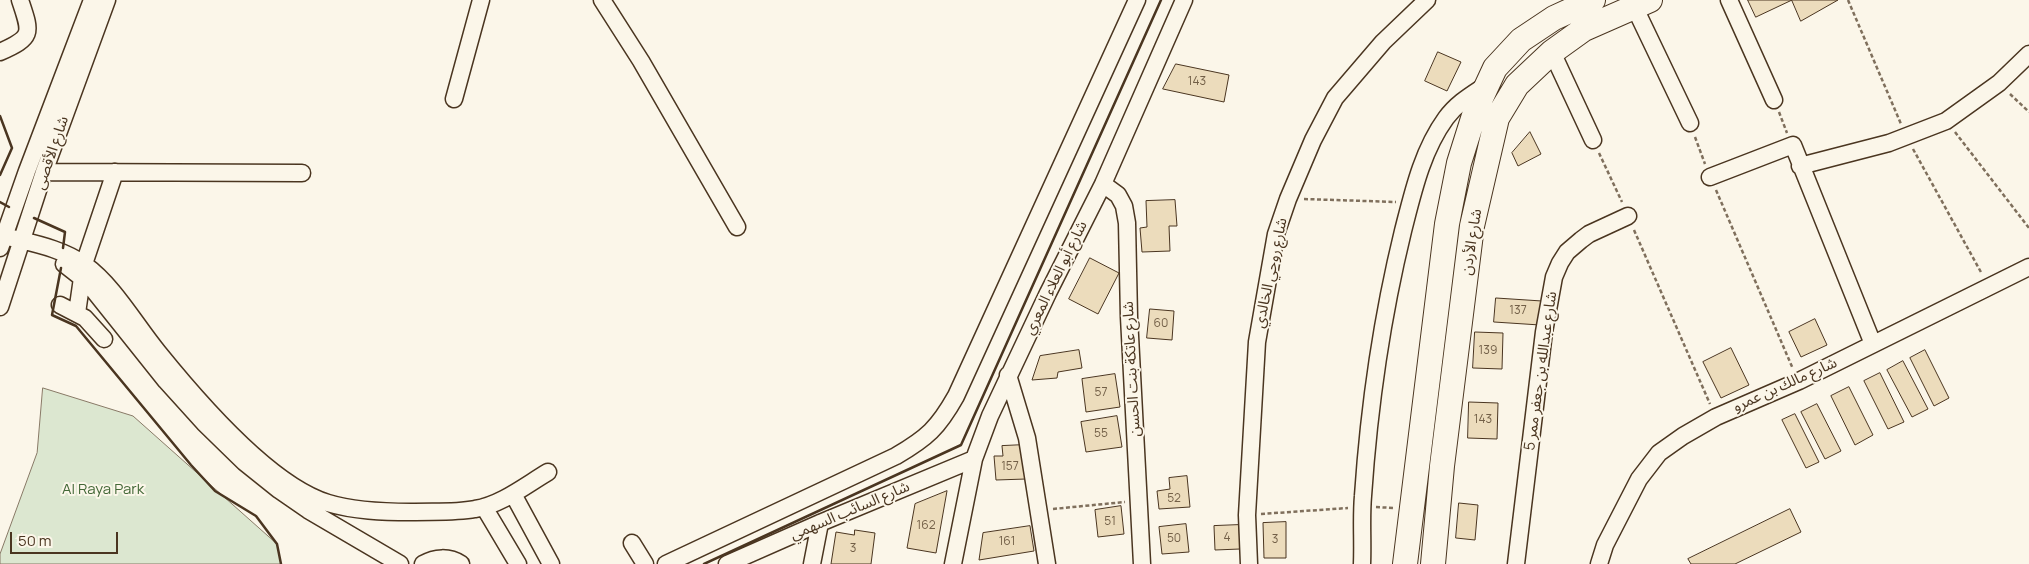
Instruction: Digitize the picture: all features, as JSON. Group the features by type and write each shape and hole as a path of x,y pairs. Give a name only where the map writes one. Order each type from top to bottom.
{"highway":[{"name":"شارع الأردن","path":"1405,564 1416,462 1447,224 1459,163 1476,109 1495,68 1521,40 1554,18 1593,0"},
{"name":"شارع الأردن","path":"1433,564 1442,466 1472,226 1498,118 1517,85 1552,52 1584,29 1642,3"},
{"path":"1416,462 1442,466"}],"street":[{"path":"0,52 21,42 28,31 20,0"},
{"name":"شارع الأقصى","path":"2,243 27,171 92,0"},
{"name":"شارع الأقصى","path":"0,307 44,172 107,0"},
{"path":"454,99 481,0"},
{"path":"602,0 641,60 737,227"},
{"path":"666,564 896,456 933,431 956,396 1137,0"},
{"name":"شارع أبو العلاء المعري","path":"953,564 974,460 990,416 1008,375 1103,184 1184,0"},
{"name":"شارع روحي الخالدي","path":"1249,564 1247,516 1257,342 1272,252 1288,199 1313,140 1335,98 1383,42 1427,0"},
{"path":"1729,0 1774,100"},
{"path":"1642,3 1690,123"},
{"path":"1552,52 1593,140"},
{"path":"1800,166 1907,137 1946,121 1999,83 2029,54"},
{"path":"1362,564 1363,507 1372,399 1394,267 1413,189 1424,158 1446,119 1461,101 1486,85"},
{"path":"1710,177 1793,146 1873,344"},
{"path":"44,172 302,173"},
{"path":"77,313 83,270 115,172"},
{"name":"شارع عاتكة بنت الحسن","path":"1103,184 1118,195 1124,206 1127,223 1129,317 1142,564"},
{"name":"شارع عبدالله بن جعفر ممر 5","path":"1516,564 1544,332 1554,277 1568,252 1581,240 1589,234 1628,216"},
{"path":"2,243 21,246 83,270 106,285 163,358 213,414 273,470 299,490 328,503 371,510 451,511 484,507 512,494 548,472"},
{"name":"شارع مالك بن عمرو","path":"1599,564 1605,545 1639,479 1659,453 1716,416 1799,382 2029,267"},
{"path":"83,270 179,395 210,430 244,462 308,510 400,564"},
{"path":"60,305 77,313 92,324 104,339"},
{"path":"1008,375 1027,438 1040,510 1047,564"},
{"name":"شارع السائب السهمي","path":"727,564 820,523 974,460"},
{"path":"512,494 551,564"},
{"path":"484,507 518,564"},
{"path":"812,564 820,523"},
{"path":"632,543 645,564"},
{"path":"423,564 438,558 448,559 461,564"}],"path":[{"path":"1848,0 1907,137 1988,286"},
{"path":"1999,83 2029,112"},
{"path":"1774,100 1793,146"},
{"path":"1946,121 2029,228"},
{"path":"1690,123 1710,177 1799,382"},
{"path":"1593,140 1716,416"},
{"path":"1288,199 1410,202"},
{"path":"1040,510 1138,500"},
{"path":"1247,516 1363,507 1411,509"}],"green space":[{"name":"Al Raya Park","path":"43,388 133,416 277,544 281,564 0,564 0,554 37,453"}],"building":[{"path":"1748,0 1792,0 1756,17"},
{"path":"1792,0 1838,0 1801,21"},
{"path":"1438,52 1461,62 1447,91 1425,81"},
{"path":"1176,64 1229,75 1224,102 1163,89"},
{"path":"1530,132 1541,154 1518,166 1512,153"},
{"path":"1175,200 1177,226 1169,226 1170,251 1142,252 1140,228 1147,227 1146,201"},
{"path":"1090,258 1119,273 1098,314 1069,299"},
{"path":"1496,298 1542,301 1540,325 1494,322"},
{"path":"1150,309 1174,311 1172,340 1147,338"},
{"path":"1815,319 1827,345 1801,357 1789,332"},
{"path":"1475,332 1503,333 1502,369 1473,368"},
{"path":"1731,348 1749,385 1721,398 1703,362"},
{"path":"1079,350 1082,368 1058,372 1057,378 1032,380 1040,356"},
{"path":"1925,350 1949,398 1934,406 1910,358"},
{"path":"1903,361 1928,409 1912,417 1887,370"},
{"path":"1880,373 1904,422 1888,429 1864,381"},
{"path":"1115,374 1120,407 1086,412 1082,379"},
{"path":"1849,387 1873,435 1855,445 1831,396"},
{"path":"1469,402 1498,403 1497,439 1468,438"},
{"path":"1817,404 1841,451 1825,459 1801,412"},
{"path":"1795,414 1819,462 1806,468 1782,420"},
{"path":"1117,416 1122,447 1086,452 1081,422"},
{"path":"1024,445 1026,479 996,480 994,456 1003,456 1002,446"},
{"path":"1187,476 1190,507 1159,509 1157,491 1170,489 1169,478"},
{"path":"947,491 936,553 907,548 915,504"},
{"path":"1459,503 1478,505 1475,540 1456,538"},
{"path":"1121,506 1124,534 1098,537 1095,510"},
{"path":"1790,509 1801,532 1735,564 1691,564 1688,559"},
{"path":"1286,522 1286,558 1264,558 1263,523"},
{"path":"1186,524 1189,552 1162,554 1159,527"},
{"path":"1239,525 1240,549 1215,550 1214,526"},
{"path":"1030,526 1034,551 979,560 983,533"},
{"path":"855,530 875,533 871,564 831,564 836,532 854,535"}],"wall":[{"path":"704,564 961,445 1161,0"},
{"path":"0,116 12,148 0,175"},
{"path":"0,202 9,207"},
{"path":"34,218 65,232 63,248"},
{"path":"61,268 52,315 76,326 191,465 215,491 256,516 277,544 281,564"}]}
